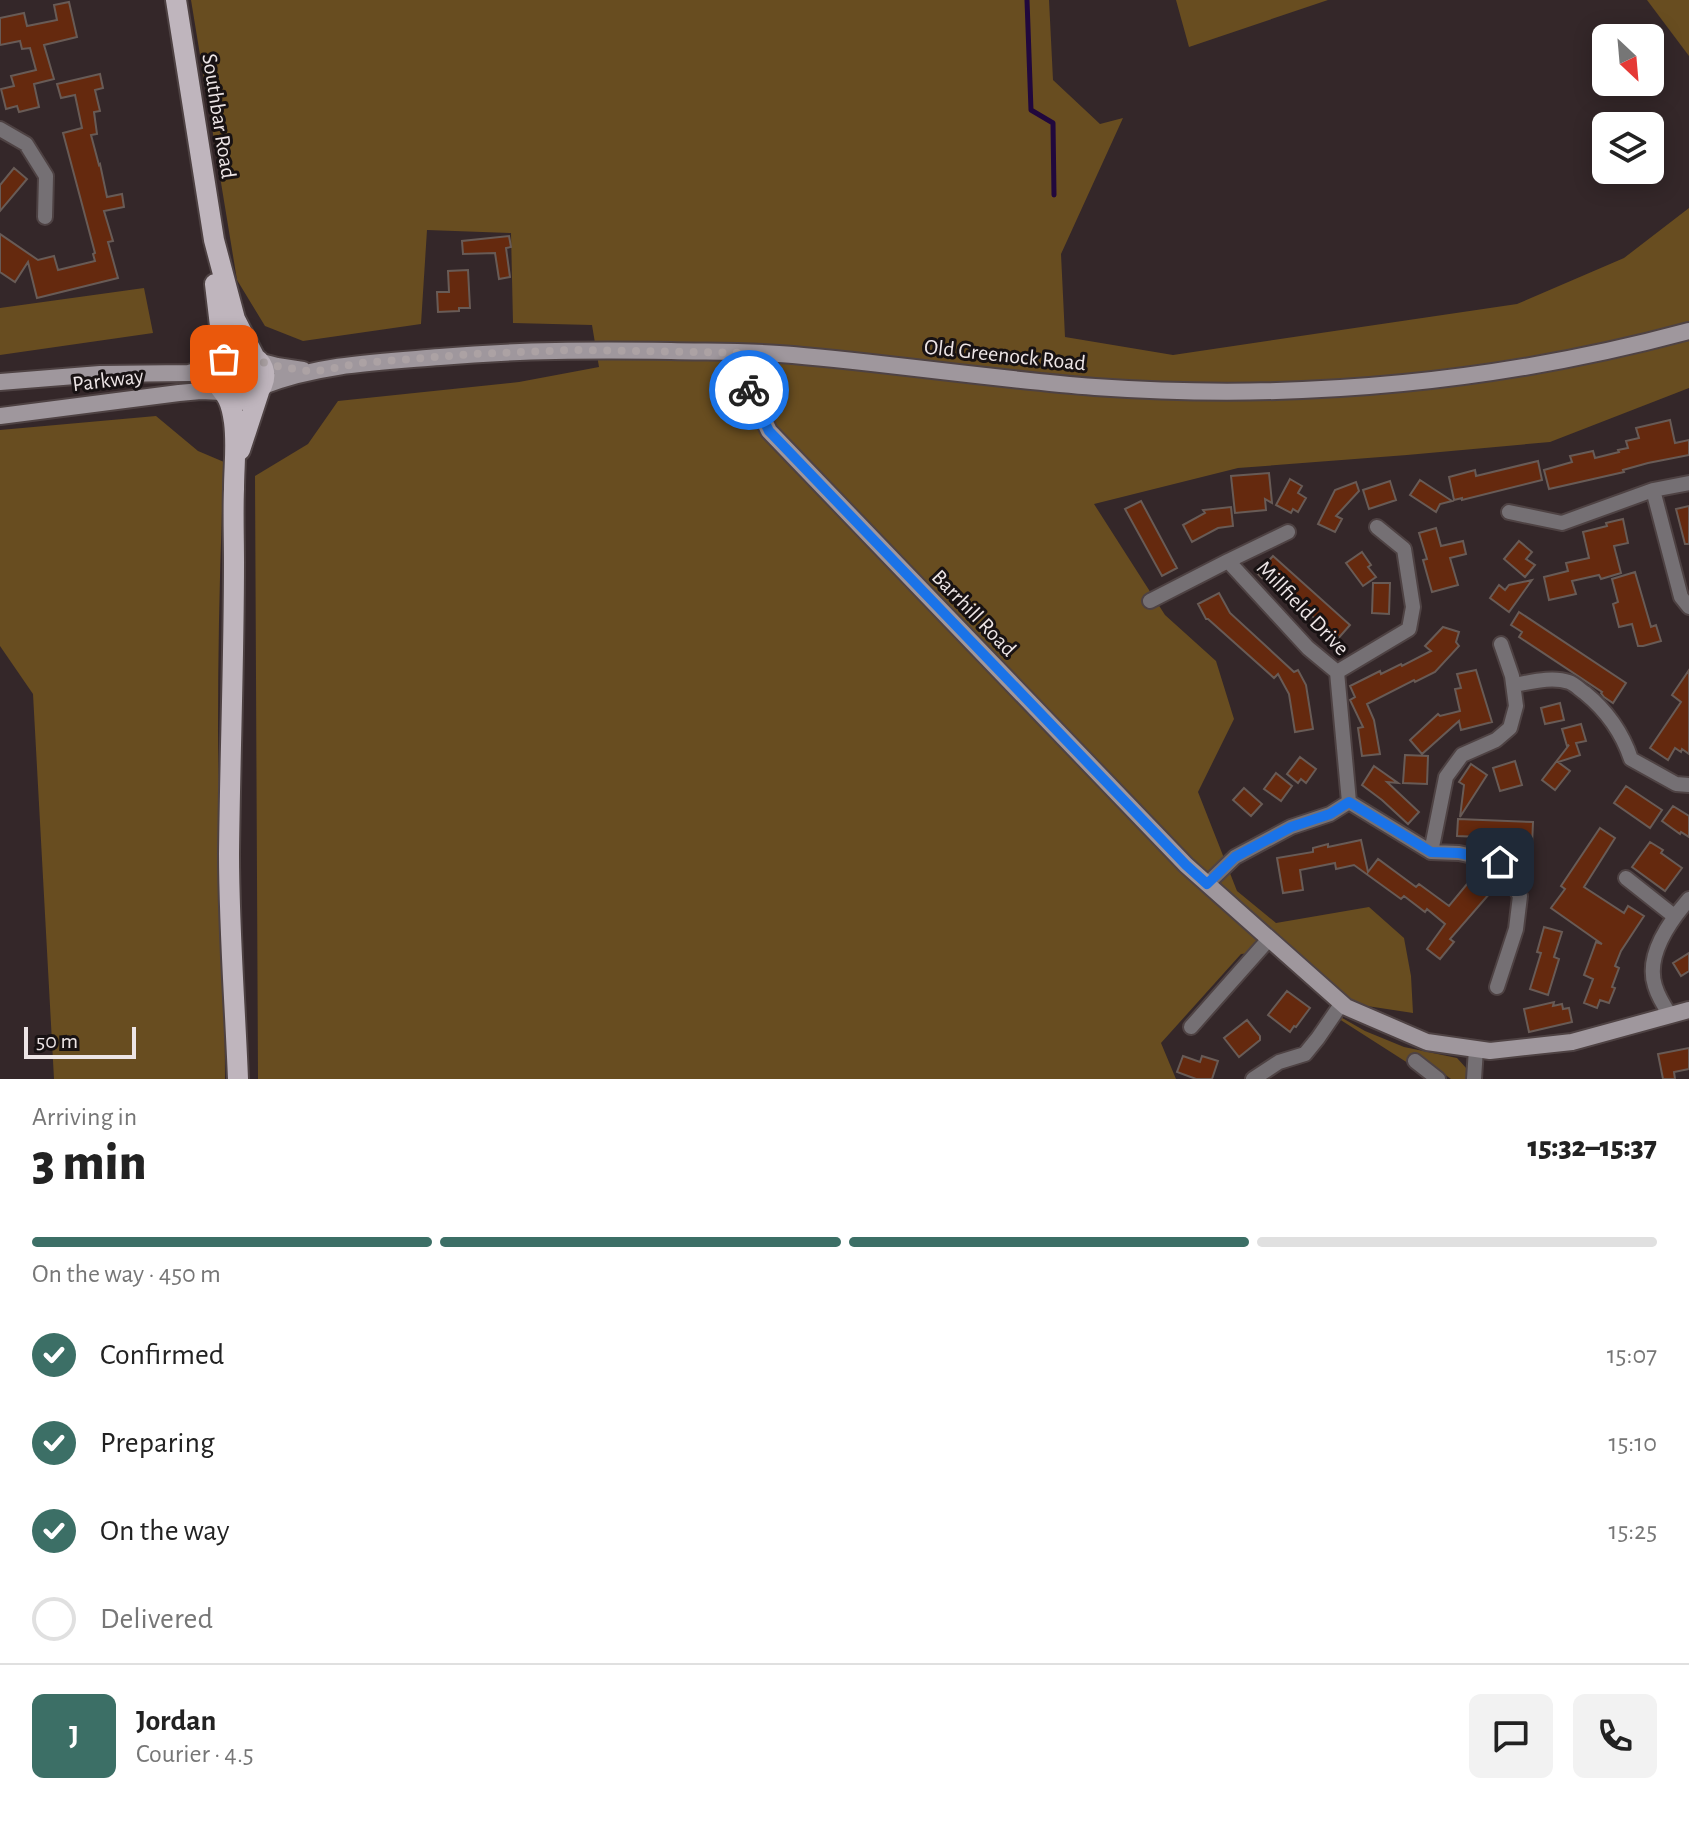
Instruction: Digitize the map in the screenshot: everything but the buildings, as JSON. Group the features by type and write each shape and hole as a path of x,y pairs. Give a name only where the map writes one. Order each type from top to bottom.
{"main road":[{"name":"Southbar Road","path":"176,0 214,240 235,319 256,359"},
{"name":"Southbar Road","path":"214,240 222,362"},
{"path":"236,462 264,373 256,359 239,353 222,362 216,379 234,423 236,462 233,492 229,857 238,1079"},
{"path":"225,395 241,401 254,396 261,389"}],"street":[{"path":"0,129 26,144 46,176 45,217"},
{"name":"Old Greenock Road","path":"261,389 284,378 361,363 573,350 790,354 1095,387 1236,391 1375,386 1483,374 1641,344 1689,331"},
{"name":"Barrhill Road","path":"744,353 748,387 769,431 1186,865 1346,1007 1427,1042 1490,1051 1572,1042 1689,1010"},
{"name":"Old Greenock Road","path":"256,359 313,372"},
{"name":"Parkway","path":"0,382 100,374 189,373 222,362"},
{"name":"Parkway","path":"0,416 190,392 225,395"},
{"path":"1509,512 1562,523 1653,490 1689,483"},
{"path":"1653,490 1681,597 1689,607"},
{"path":"1337,672 1409,629 1413,607 1404,549 1377,527"},
{"path":"1228,561 1288,532"},
{"name":"Millfield Drive","path":"1150,601 1228,561 1308,648 1337,672 1349,802"},
{"path":"1431,852 1446,777 1462,755 1496,740 1510,728 1516,706 1514,685 1501,644"},
{"path":"1514,685 1540,680 1571,682 1613,721 1631,759 1676,784 1689,785"},
{"path":"1207,884 1235,857 1291,827 1330,814 1349,802 1431,852 1459,853 1500,862 1520,896 1516,929 1497,987"},
{"path":"1626,878 1674,916"},
{"path":"1670,1015 1654,984 1652,966 1674,916 1689,899"},
{"path":"1191,1027 1269,939"},
{"path":"1253,1079 1279,1062 1305,1054 1342,1003"},
{"path":"1474,1079 1476,1049"},
{"path":"1415,1061 1438,1079"}],"shaded area":[{"path":"191,0 1049,0 1053,80 1100,124 1123,118 1061,254 1065,337 1173,355 1517,304 1624,258 1689,208 1689,388 1550,442 1238,468 1094,504 1165,615 1216,661 1234,719 1198,792 1237,891 1276,923 1369,907 1404,938 1411,976 1413,1013 1354,1004 1290,949 1241,954 1161,1043 1176,1079 258,1079 255,476 308,444 338,401 519,382 599,367 592,325 513,323 511,233 427,230 421,324 303,341 265,326 237,280"},
{"path":"1176,0 1328,0 1189,47"},
{"path":"1647,0 1689,0 1689,56"},
{"path":"144,288 153,333 0,355 0,308"},
{"path":"156,416 198,451 224,462 218,731 225,1079 54,1079 33,694 0,646 0,430"},
{"path":"1337,1015 1404,1047 1457,1058 1467,1069 1468,1079 1451,1079 1418,1055 1411,1065"}],"waterway":[{"path":"1027,0 1031,110 1053,123 1054,195"}],"way so far":[{"path":"224,359 239,353 247,354 258,361 313,372 361,363 473,354 573,350 744,353 749,390"}],"route":[{"path":"749,390 769,431 1207,884 1235,857 1291,827 1330,814 1349,802 1431,852 1459,853 1500,862"}]}
